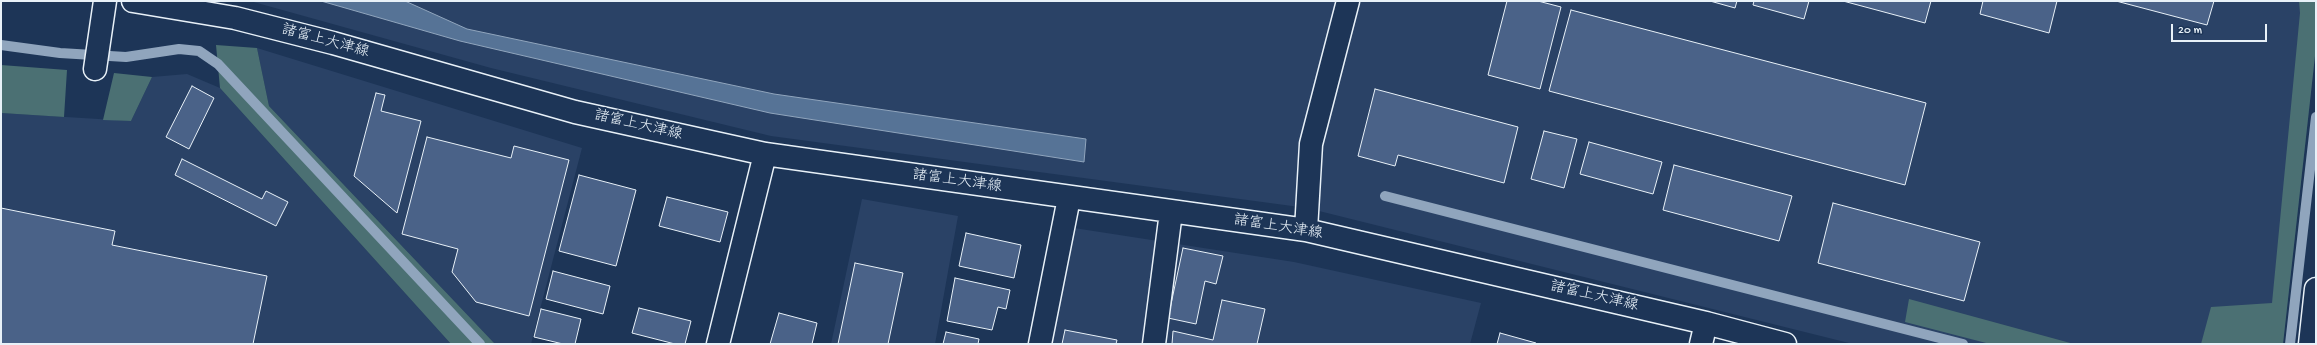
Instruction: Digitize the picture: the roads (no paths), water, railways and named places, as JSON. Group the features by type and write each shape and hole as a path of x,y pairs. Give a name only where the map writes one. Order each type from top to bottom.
{"street":[{"path":"95,70 105,1"},
{"name":"諸富上大津線","path":"133,1 235,18 333,43 575,112 765,154 1068,198 1306,230 1706,323 1785,344"},
{"path":"1306,230 1311,144 1348,1"},
{"path":"718,344 765,154"},
{"path":"1040,344 1068,198"},
{"path":"1154,344 1171,212"},
{"path":"2310,344 2316,290"},
{"path":"1701,344 1706,323"}],"waterway":[{"path":"1,45 60,53 126,57 179,49 199,51 218,64 480,344"},
{"path":"2290,344 2316,117"},
{"path":"1385,196 1963,344"}]}
